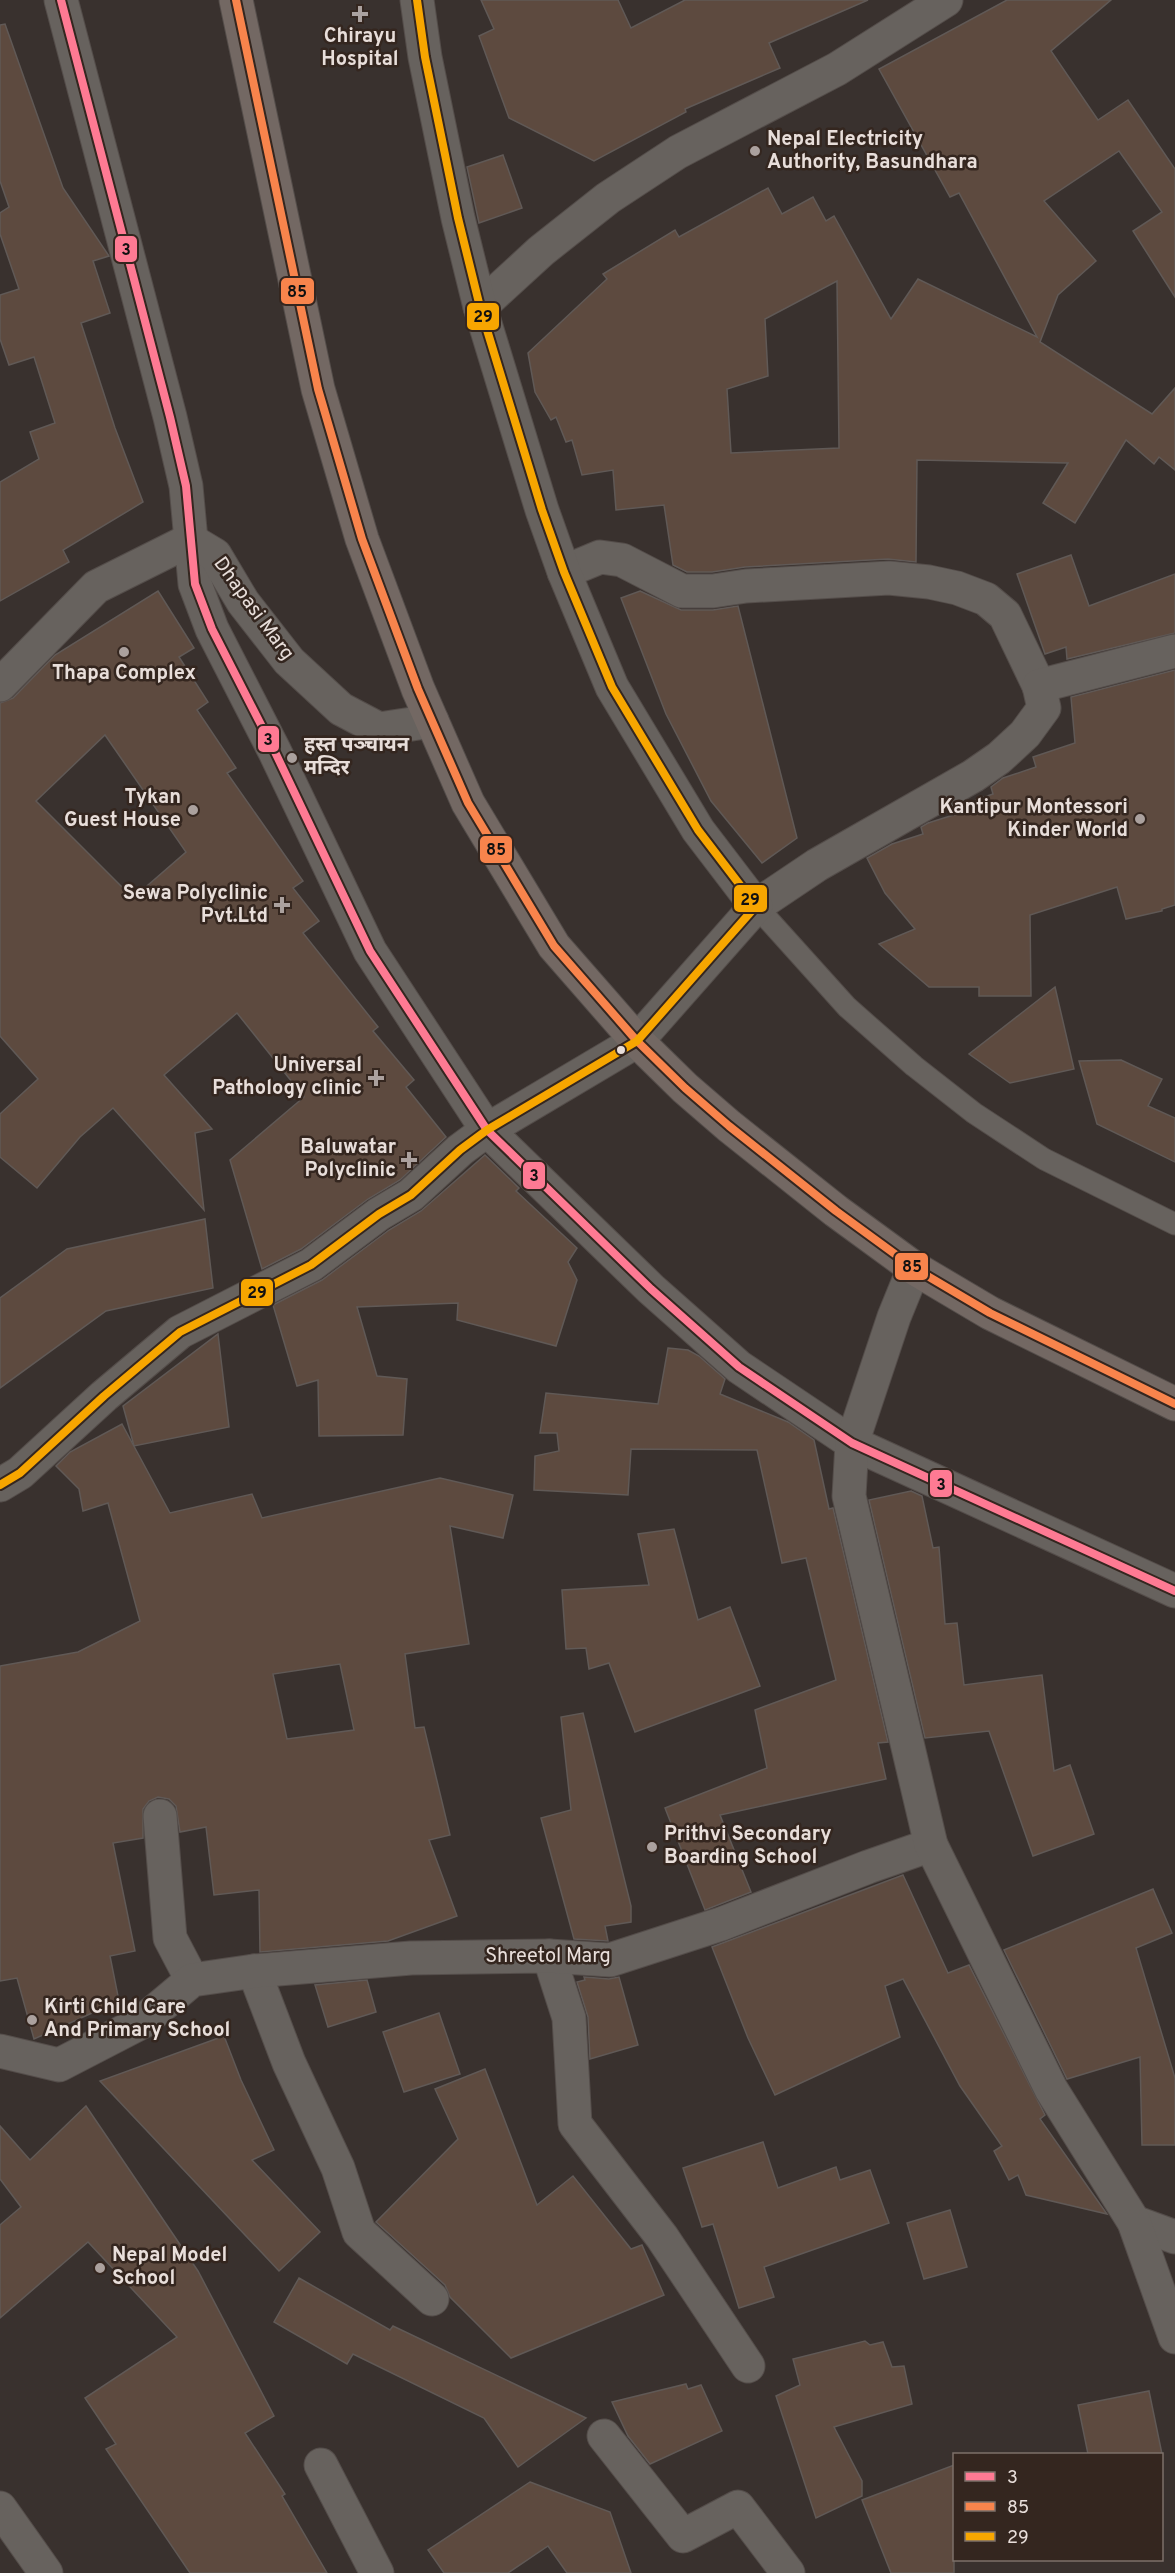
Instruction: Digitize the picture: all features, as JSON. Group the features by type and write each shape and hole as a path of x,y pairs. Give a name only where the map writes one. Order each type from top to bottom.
{"highway":[{"path":"236,0 318,389 362,539 432,721 468,803 554,946 637,1041 729,1126 836,1211 914,1268 990,1313 1175,1404"}],"street":[{"path":"61,0 186,486 195,584 212,629 275,752 370,951 487,1130 651,1289 739,1367 852,1443 1175,1591"},
{"path":"417,0 430,80 480,307 542,510 564,572 612,687 698,830 756,906"},
{"path":"480,307 541,251 608,198 678,152 837,69 946,0"},
{"path":"0,685 96,587 190,540"},
{"name":"Dhapasi Marg","path":"190,540 215,555 243,602 289,661 341,709 379,729 432,721"},
{"path":"0,1485 20,1473 104,1396 180,1332 311,1265 379,1214 411,1195 460,1150 487,1130 637,1041 756,906 817,865 974,776 1026,734 1044,708 1039,686 1005,615 986,599 957,588 929,582 889,578 746,586 713,591 682,591 622,560 600,557 564,572"},
{"path":"1039,686 1175,651"},
{"path":"914,1268 894,1317 852,1443 849,1496 931,1845 1051,2089 1134,2222 1175,2337"},
{"path":"0,2051 59,2065 142,2022 192,1980 170,1938 160,1816"},
{"name":"Shreetol Marg","path":"192,1980 254,1971 411,1958 549,1956 610,1960 721,1924 867,1867 931,1845"},
{"path":"549,1956 569,2018 575,2124 662,2237 748,2366"},
{"path":"254,1971 289,2063 338,2168 359,2232 432,2299"},
{"path":"1134,2222 1175,2237"},
{"path":"604,2436 682,2536 738,2507 788,2573"},
{"path":"321,2465 377,2573"},
{"path":"0,2508 46,2573"}],"lane":[{"path":"756,906 847,1007 914,1066 974,1113 1044,1159 1175,1224"}],"building":[{"path":"481,0 618,0 631,28 685,0 868,0 769,43 780,68 685,109 686,112 594,161 509,118 479,36 494,29"},
{"path":"1007,0 1111,0 1051,51 1098,120 1128,100 1175,169 1175,297 1133,231 1162,212 1119,151 1044,201 1096,261 1058,295 1040,342 1152,414 1175,388 1175,470 1159,457 1154,464 1126,440 1075,523 1043,503 1068,463 917,460 916,562 888,559 687,572 673,565 664,505 616,510 613,470 582,475 572,440 566,442 556,417 551,420 535,392 528,353 607,279 603,274 675,230 679,237 768,188 782,214 813,197 826,221 834,216 891,319 918,279 1037,337 959,193 950,197 879,69","holes":["837,281 839,448 731,453 727,389 768,376 765,319"]},
{"path":"5,24 63,188 109,256 93,261 110,313 81,323 115,428 143,502 63,550 69,562 0,601 0,482 39,459 30,432 55,423 34,357 9,365 0,339 0,295 19,289 0,234 0,213 9,207 0,181 0,25"},
{"path":"503,155 522,208 479,223 467,167"},
{"path":"1071,555 1089,606 1175,574 1175,633 1067,659 1066,647 1045,654 1017,574"},
{"path":"158,591 194,648 179,657 208,702 197,710 236,768 227,773 303,881 293,888 319,921 303,933 378,1027 373,1031 414,1080 406,1087 446,1137 400,1180 368,1199 301,1249 262,1269 230,1160 304,1097 237,1013 164,1075 212,1129 195,1133 204,1210 113,1108 80,1137 37,1188 0,1157 0,1114 38,1079 0,1036 0,703 13,698 55,655","holes":["105,735 186,852 133,898 36,801"]},
{"path":"640,591 681,610 713,610 738,606 797,838 762,863 711,801 666,714 621,598"},
{"path":"1175,670 1175,905 1162,909 1162,911 1126,919 1117,887 1030,915 1031,996 979,996 979,987 929,987 879,944 915,929 885,893 867,858 892,844 923,834 921,827 928,823 979,807 976,800 993,794 991,787 1003,778 1036,767 1033,757 1075,743 1071,697"},
{"path":"1055,987 1074,1069 1010,1083 969,1054"},
{"path":"1121,1060 1162,1079 1148,1106 1175,1118 1175,1162 1097,1124 1079,1061"},
{"path":"485,1155 519,1188 516,1191 577,1248 568,1262 577,1280 556,1346 457,1320 458,1303 357,1307 377,1376 407,1379 403,1435 319,1436 318,1380 297,1386 273,1305 322,1280 389,1230 421,1211"},
{"path":"205,1219 213,1288 106,1311 0,1388 0,1298 67,1249"},
{"path":"218,1334 229,1427 134,1446 123,1406"},
{"path":"668,1348 688,1350 699,1356 725,1379 720,1394 788,1422 814,1440 829,1509 833,1508 888,1742 878,1743 886,1779 720,1815 751,1892 705,1910 665,1808 767,1768 755,1710 836,1680 806,1558 782,1563 757,1450 631,1449 628,1495 534,1490 535,1456 559,1451 557,1433 540,1433 546,1393 658,1404"},
{"path":"122,1424 170,1513 252,1494 262,1518 440,1478 513,1495 503,1538 450,1526 469,1644 405,1654 415,1728 424,1727 450,1835 429,1840 457,1916 388,1941 260,1952 259,1890 214,1895 206,1827 180,1832 176,1806 169,1799 158,1797 149,1801 143,1809 143,1838 113,1843 135,1951 110,1956 119,2001 34,2039 17,1978 0,1981 0,1666 78,1652 140,1621 108,1503 83,1511 79,1489 56,1466 70,1452","holes":["340,1664 354,1730 287,1739 273,1674"]},
{"path":"911,1491 922,1496 933,1548 939,1547 945,1624 957,1623 964,1685 1042,1675 1054,1771 1070,1765 1094,1834 1033,1856 989,1731 925,1738 869,1500"},
{"path":"674,1529 698,1620 730,1607 760,1686 635,1732 609,1663 589,1669 586,1648 566,1649 562,1590 649,1585 638,1534"},
{"path":"583,1713 631,1906 631,1922 605,1926 608,1941 574,1939 541,1818 571,1810 561,1717"},
{"path":"903,1875 948,1973 969,1965 1045,2115 1040,2119 1107,2214 1026,2195 1018,2175 1009,2180 994,2151 1002,2146 960,2086 903,1979 885,1986 900,2037 775,2095 748,2038 712,1947"},
{"path":"1153,1889 1172,1933 1136,1948 1175,2078 1175,2145 1142,2145 1140,2057 1067,2079 1004,1950"},
{"path":"584,1977 609,1979 619,1977 638,2045 590,2059 588,2017 577,1982 585,1980"},
{"path":"367,1980 376,2012 328,2027 315,1985"},
{"path":"439,2013 460,2074 404,2092 383,2032"},
{"path":"224,2036 241,2080 274,2150 252,2160 320,2232 279,2271 100,2081"},
{"path":"485,2069 537,2205 573,2176 631,2249 642,2245 664,2295 511,2358 450,2297 445,2285 376,2222 458,2139 435,2089"},
{"name":"Nepal Model School","path":"86,2106 198,2271 274,2416 245,2433 285,2494 282,2496 327,2573 190,2573 106,2449 116,2444 85,2398 177,2337 88,2242 0,2318 0,2225 21,2207 0,2179 0,2126 30,2160"},
{"path":"763,2142 778,2188 836,2167 840,2180 870,2170 889,2223 764,2267 774,2297 739,2308 713,2224 702,2227 683,2168"},
{"path":"950,2210 967,2267 924,2279 907,2223"},
{"path":"299,2278 390,2330 393,2326 586,2418 518,2467 484,2418 353,2354 347,2364 274,2322"},
{"path":"865,2341 870,2345 883,2342 892,2367 904,2366 912,2404 834,2427 862,2481 862,2496 816,2518 776,2396 800,2385 793,2359"},
{"path":"686,2384 688,2389 701,2385 722,2431 650,2464 628,2436 612,2402"},
{"path":"1149,2391 1162,2453 1088,2453 1078,2405"},
{"path":"953,2465 954,2573 891,2573 862,2500"},
{"path":"530,2482 610,2512 631,2573 567,2573 548,2546 508,2573 444,2573 428,2550"}],"transit line":[{"name":"3","path":"61,0 186,486 195,584 212,629 275,752 370,951 487,1130 651,1289 739,1367 852,1443 1175,1591"},
{"name":"85","path":"236,0 318,389 362,539 418,689 468,803 554,946 637,1041 685,1088 836,1211 914,1268 990,1313 1175,1404"},
{"name":"29","path":"0,1485 20,1473 104,1396 180,1332 311,1265 379,1214 411,1195 460,1150 487,1130 637,1041 756,906 698,830 612,687 564,572 542,510 480,307 458,218 425,57 417,0"}],"place":[{"name":"Chirayu Hospital","path":"360,14"},
{"name":"Nepal Electricity Authority, Basundhara","path":"755,151"},
{"name":"Thapa Complex","path":"124,652"},
{"name":"हस्त पञ्चायन मन्दिर","path":"292,758"},
{"name":"Tykan Guest House","path":"193,810"},
{"name":"Kantipur Montessori Kinder World","path":"1140,819"},
{"name":"Sewa Polyclinic Pvt.Ltd","path":"282,905"},
{"name":"Universal Pathology clinic","path":"376,1078"},
{"name":"Baluwatar Polyclinic","path":"409,1160"},
{"name":"Prithvi Secondary Boarding School","path":"652,1847"},
{"name":"Kirti Child Care And Primary School","path":"32,2020"},
{"name":"Nepal Model School","path":"100,2268"}]}
